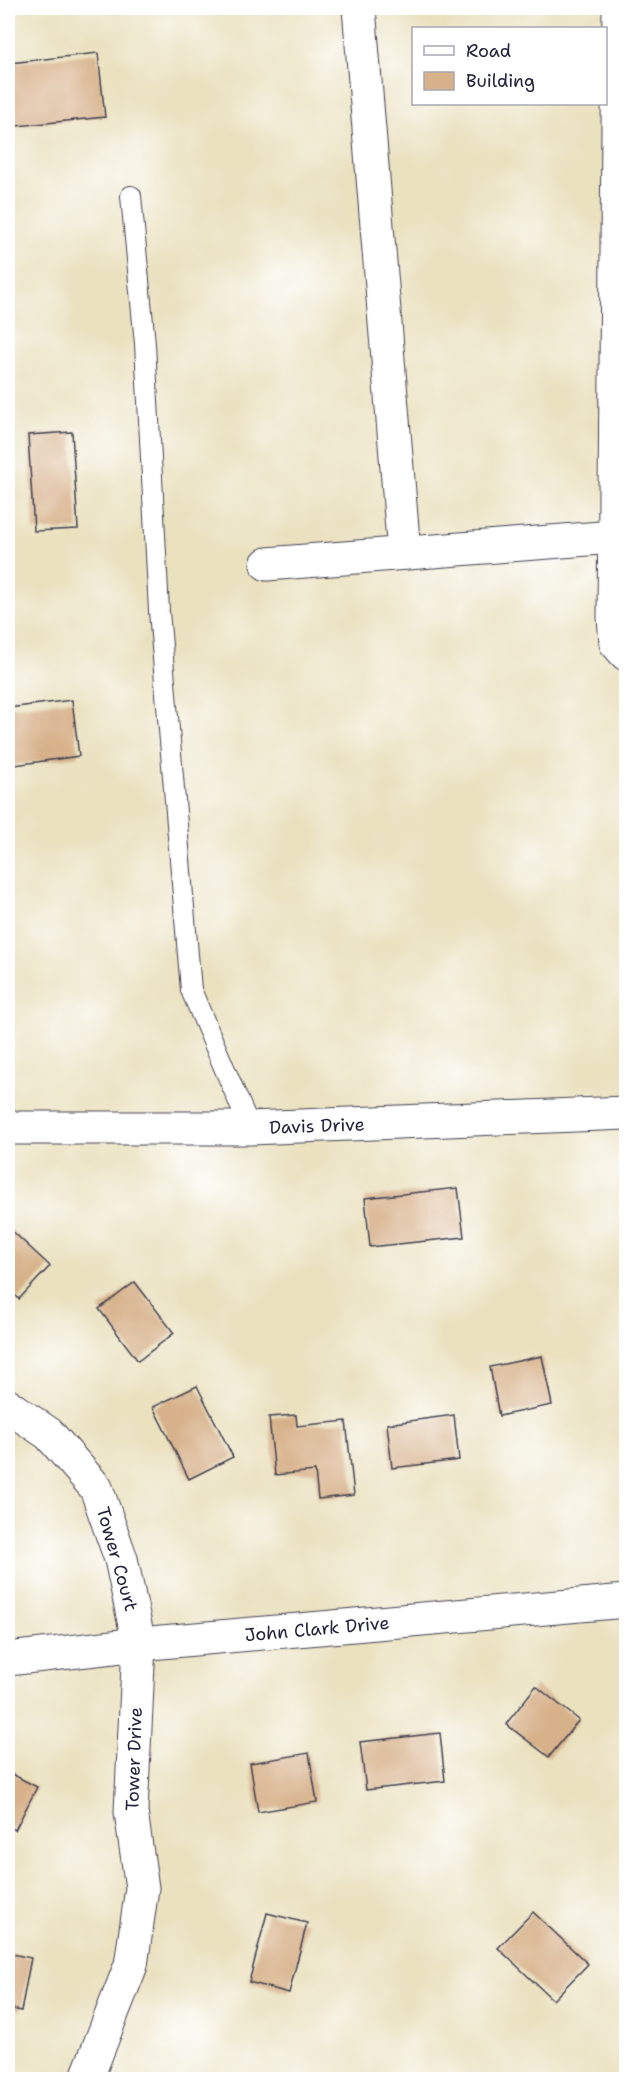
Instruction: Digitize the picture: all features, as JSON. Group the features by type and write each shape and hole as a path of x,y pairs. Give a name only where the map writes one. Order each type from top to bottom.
{"street":[{"path":"359,8 404,553"},
{"path":"619,8 614,617 616,643 627,654"},
{"path":"267,564 614,537"},
{"name":"Davis Drive","path":"8,1128 250,1128 627,1113"},
{"name":"Tower Court","path":"8,1406 49,1434 96,1488 121,1559 139,1644"},
{"name":"John Clark Drive","path":"8,1659 139,1644 627,1601"},
{"name":"Tower Drive","path":"86,2079 131,1965 142,1888 131,1812 139,1644"}],"lane":[{"path":"130,196 145,344 159,611 191,990 250,1128"}],"building":[{"path":"98,53 105,117 17,126 10,63"},
{"path":"72,432 78,529 34,531 28,435"},
{"path":"72,700 79,756 8,766 8,708"},
{"path":"458,1188 464,1237 370,1247 365,1198"},
{"path":"8,1227 50,1266 19,1299 8,1288"},
{"path":"135,1282 174,1333 138,1361 99,1309"},
{"path":"542,1356 552,1405 499,1416 490,1367"},
{"path":"197,1386 233,1457 189,1479 153,1407"},
{"path":"296,1415 297,1426 346,1421 354,1495 318,1499 315,1471 275,1475 269,1417"},
{"path":"454,1415 459,1460 392,1468 387,1424"},
{"path":"626,1461 626,1493 625,1493 622,1462"},
{"path":"536,1686 579,1720 549,1757 506,1724"},
{"path":"440,1733 445,1781 366,1790 360,1742"},
{"path":"309,1753 317,1802 258,1812 250,1763"},
{"path":"8,1772 37,1787 15,1830 8,1826"},
{"path":"533,1912 588,1964 553,2000 498,1948"},
{"path":"267,1913 307,1923 289,1993 249,1982"},
{"path":"8,1953 31,1958 21,2011 8,2008"}]}
